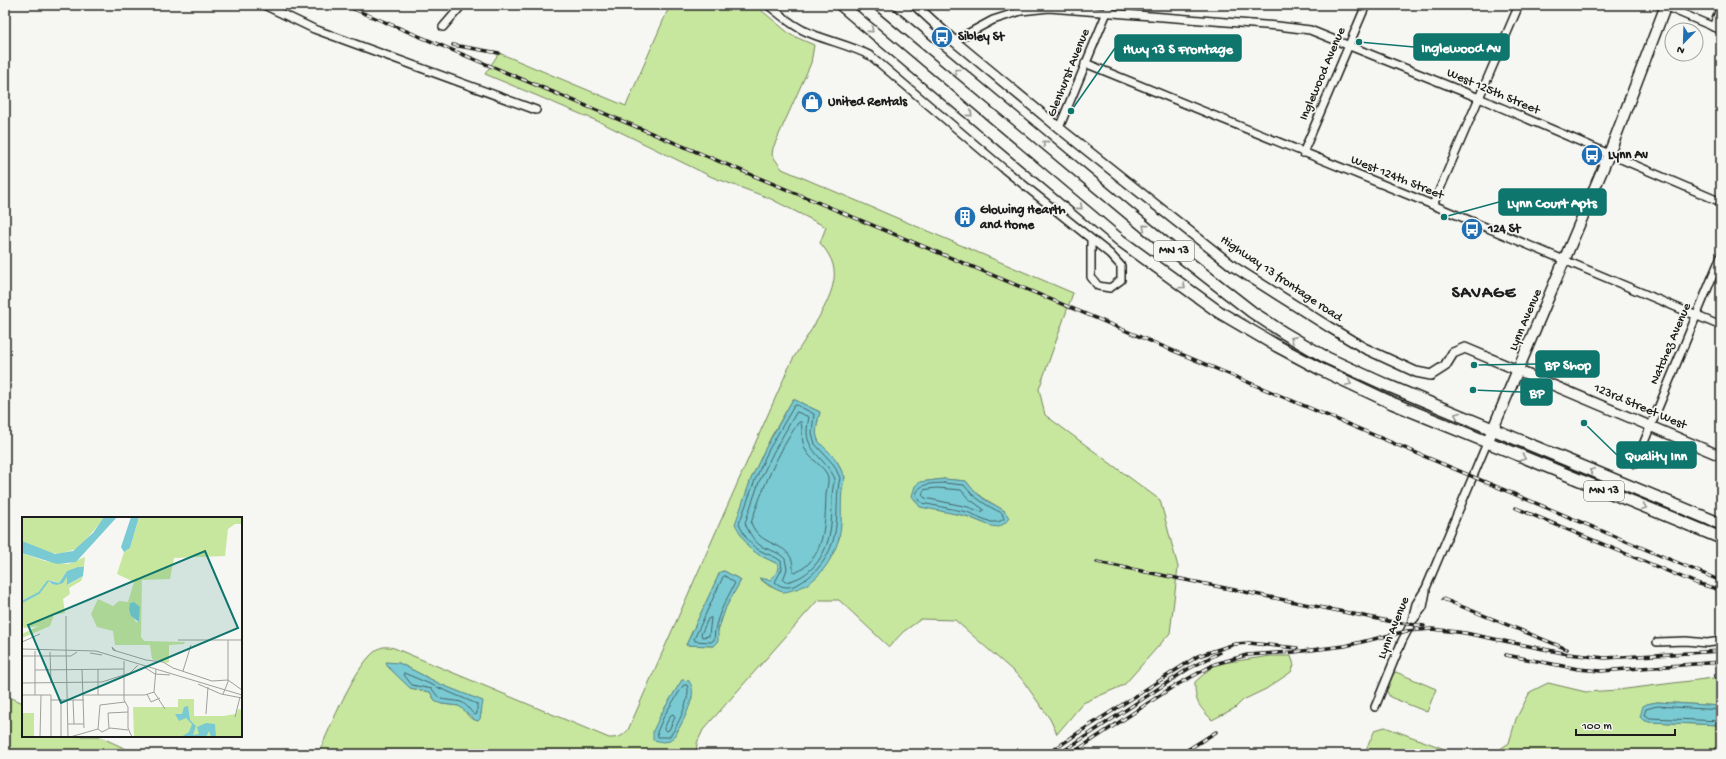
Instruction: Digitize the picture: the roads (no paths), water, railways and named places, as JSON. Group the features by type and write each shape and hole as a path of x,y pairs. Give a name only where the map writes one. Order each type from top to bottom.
{"highway":[{"name":"MN 13","path":"841,5 1121,241 1219,312 1322,370 1392,403 1721,538"},
{"name":"MN 13","path":"878,5 1179,256 1252,312 1284,333 1327,358 1384,384 1721,524"}],"main road":[{"name":"Lynn Avenue","path":"1487,443 1609,154 1664,5"}],"street":[{"path":"264,5 314,29 536,110"},
{"path":"443,27 462,5"},
{"path":"768,5 795,26 812,34 854,47 871,56 1004,169 1110,254 1121,266 1121,280 1110,288 1098,286 1091,277 1091,240"},
{"path":"915,5 954,41 1059,128"},
{"name":"Glenhurst Avenue","path":"1059,128 1110,5"},
{"name":"Inglewood Avenue","path":"1304,153 1366,5"},
{"path":"1433,205 1519,5"},
{"path":"1664,5 1721,30"},
{"path":"1713,26 1721,7"},
{"name":"West 125th Street","path":"954,41 993,20 1021,11 1049,8 1310,30 1479,98 1721,202"},
{"name":"West 124th Street","path":"1085,63 1433,205 1721,326"},
{"name":"Highway 13 frontage road","path":"1059,128 1234,267 1329,327 1364,348 1416,372 1431,375 1445,366"},
{"name":"Natchez Avenue","path":"1635,464 1721,256"},
{"name":"123rd Street West","path":"1445,366 1453,353 1464,348 1477,352 1721,456"},
{"name":"Lynn Avenue","path":"1375,707 1412,621 1416,604 1426,588 1487,443"},
{"path":"1657,642 1686,641 1707,643 1721,641"}],"water":[{"path":"793,399 820,412 816,432 817,438 838,463 845,477 842,492 839,538 828,563 816,578 809,583 801,588 783,592 759,578 770,580 777,571 778,564 759,555 748,547 735,524 751,479 765,449"},
{"path":"944,479 966,481 979,495 1002,509 1009,518 999,527 991,526 966,516 920,507 912,496 915,486 920,482"},
{"path":"724,571 741,580 726,607 718,629 718,641 713,646 686,645 720,572"},
{"path":"386,662 399,663 442,685 483,701 480,719 478,721 475,720 459,706 436,702 430,692 410,688 387,666"},
{"path":"682,680 689,681 692,686 691,701 684,720 670,741 663,742 653,740 653,731 661,714"},
{"path":"1657,702 1721,706 1721,725 1649,722 1643,720 1640,717 1643,706"}],"railway":[{"path":"344,5 1093,317 1721,581"},
{"path":"453,45 499,53"},
{"path":"1516,508 1696,583 1721,590"},
{"path":"1097,562 1393,622 1424,626"},
{"path":"1443,599 1567,649"},
{"path":"1071,754 1171,688 1215,664 1247,655 1294,652 1345,646 1407,631 1432,629 1465,633 1568,654 1605,658 1721,651"},
{"path":"1048,754 1198,656 1235,644 1249,643 1297,648"},
{"path":"1059,754 1188,669 1219,653"},
{"path":"1506,655 1578,669 1601,671 1721,662"},
{"path":"1715,676 1721,676"},
{"path":"1181,754 1216,732"}],"place":[{"name":"Sibley St","path":"942,37"},
{"name":"Inglewood Av","path":"1359,42"},
{"name":"United Rentals","path":"812,102"},
{"name":"Hwy 13 S Frontage","path":"1071,111"},
{"name":"Lynn Av","path":"1592,155"},
{"name":"Glowing Hearth and Home","path":"965,217"},
{"name":"Lynn Court Apts","path":"1444,217"},
{"name":"124 St","path":"1472,229"},
{"name":"BP Shop","path":"1474,365"},
{"name":"BP","path":"1473,390"},
{"name":"Quality Inn","path":"1584,423"}],"district":[{"name":"SAVAGE","path":"1484,294"}]}
